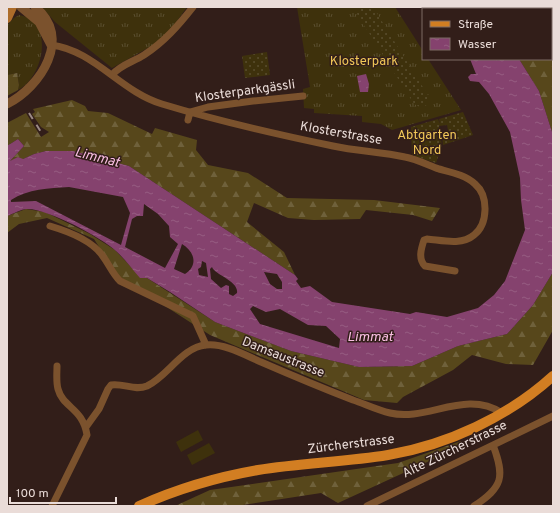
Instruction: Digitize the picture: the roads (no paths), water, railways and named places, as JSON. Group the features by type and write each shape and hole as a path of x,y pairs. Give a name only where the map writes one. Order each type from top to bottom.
{"main road":[{"name":"Zürcherstrasse","path":"139,506 189,487 235,475 277,468 377,456 423,447 466,431 502,413 553,376"}],"street":[{"path":"7,104 19,98 36,83 46,66 51,45 33,10 21,7"},
{"path":"112,75 116,70 143,55 165,40 193,7"},
{"path":"9,14 33,10"},
{"name":"Klosterstrasse","path":"51,45 67,47 80,54 153,101 227,123 327,145 406,157 470,180 480,190 484,202 484,216 477,232 470,238 461,241 427,239 424,240 421,248 420,258 425,266 455,271"},
{"name":"Klosterparkgässli","path":"190,112 253,101 303,96"},
{"path":"188,120 190,112"},
{"path":"50,226 93,246 102,255 113,275 120,281 193,316 198,324 206,345 189,352 157,379 147,385 133,388 116,385 111,386 86,427"},
{"name":"Damsaustrasse","path":"206,345 233,351 342,396 389,413 403,414 456,405 482,404 492,407 502,413"},
{"path":"52,506 83,447 87,436 83,419 66,402 58,389 57,366"},
{"name":"Alte Zürcherstrasse","path":"367,506 553,416"},
{"path":"474,506 491,495 498,484 499,467 493,445"}],"water":[{"path":"438,7 487,8 438,8"},
{"name":"Limmat","path":"470,60 520,60 539,91 553,135 553,272 533,305 507,334 458,346 412,366 359,367 291,351 215,322 147,278 140,278 109,245 73,224 36,210 25,209 7,216 7,146 18,139 24,146 10,161 18,157 23,159 46,151 73,151 129,166 295,275 298,279 296,281 301,288 310,286 332,302 410,314 416,312 447,317 478,308 494,295 505,281 525,230 520,178 510,132 489,94 479,82 470,81 468,77 471,74 476,74","holes":["69,187 123,197 130,213 121,245 36,201 11,202 11,200 24,193","144,204 158,214 169,226 170,237 178,244 165,268 125,247 132,219 137,216 143,216","182,244 190,250 192,254 192,266 185,274 174,269","202,261 206,263 208,277 199,275 198,269 201,267","212,267 217,273 231,282 237,289 237,293 233,296 229,294 229,286 226,285 221,288 211,279 210,269","264,272 277,274 282,282 282,289 277,289 270,284","253,306 266,312 280,309 308,325 326,326 340,339 339,348 260,324 250,309"]},
{"path":"366,74 369,84 368,92 360,92 357,76"}],"railway":[{"path":"29,113 41,132"}],"park label":[{"name":"Klosterpark","path":"364,62"},
{"name":"Abtgarten Nord","path":"427,144"}]}
